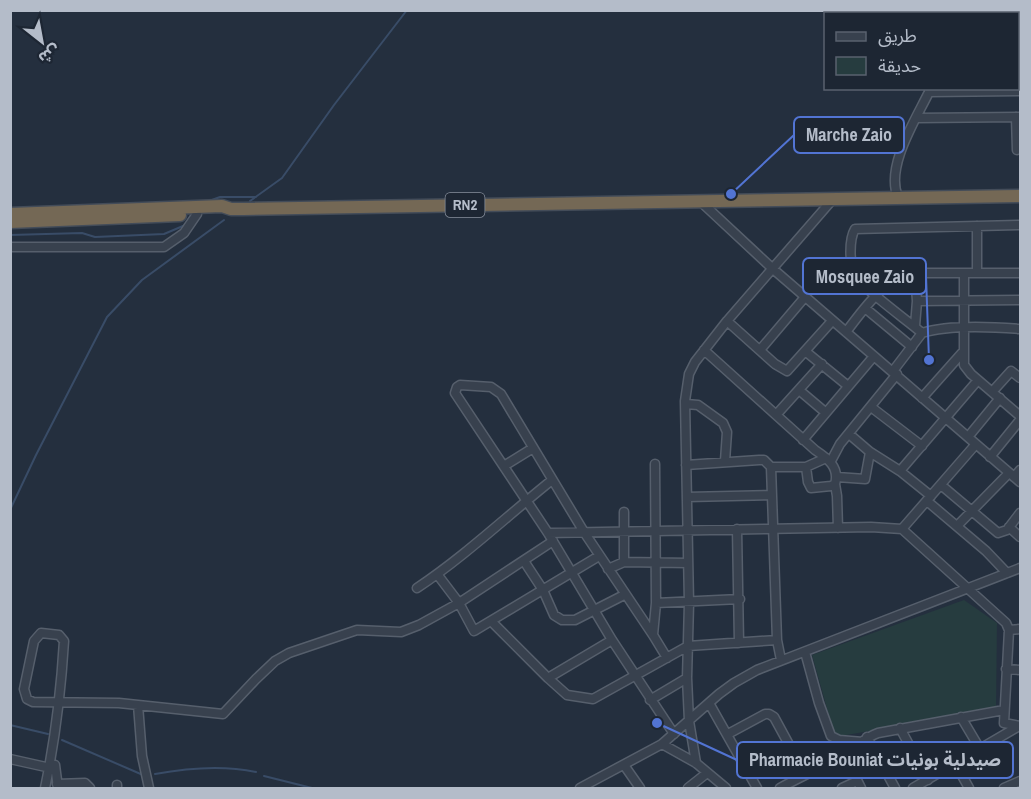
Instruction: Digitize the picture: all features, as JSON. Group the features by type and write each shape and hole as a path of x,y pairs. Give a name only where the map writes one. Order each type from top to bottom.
{"highway":[{"name":"RN2","path":"10,222 197,214 231,209 1020,196"},
{"name":"RN2","path":"10,214 222,206 231,209"}],"street":[{"path":"898,197 896,192 897,162 929,90 1020,91"},
{"path":"917,118 1018,117 1017,150"},
{"path":"696,763 689,722 687,678 689,603 686,386 695,362 704,350 833,199"},
{"path":"699,201 832,321 990,457 1016,475 957,526"},
{"path":"10,247 164,247 184,233 197,214"},
{"path":"922,333 862,284 853,272 852,233 856,228 1020,225"},
{"path":"977,226 977,273"},
{"path":"846,332 865,308 892,281 903,276 915,273 1020,273"},
{"path":"915,273 917,301 915,326"},
{"path":"964,273 962,352 964,365 1020,416"},
{"path":"760,350 805,297"},
{"path":"917,301 1020,300"},
{"path":"865,308 912,347"},
{"path":"727,321 785,370 790,368 832,321"},
{"path":"771,467 806,467 829,459 871,407 922,333 964,328 1020,329"},
{"path":"704,350 803,440 829,459 836,480 838,528"},
{"path":"805,351 848,386"},
{"path":"922,398 962,352"},
{"path":"803,440 874,356"},
{"path":"776,415 822,364"},
{"path":"992,392 1011,371 1020,378"},
{"path":"900,471 978,380"},
{"path":"667,658 599,556 501,394 491,387 460,385 457,387 455,393 548,533 634,676 674,734"},
{"path":"799,390 825,412"},
{"path":"968,437 1000,398"},
{"path":"686,404 698,405 723,423 727,432 725,461"},
{"path":"871,407 922,446"},
{"path":"990,457 1020,420"},
{"path":"849,434 870,452 900,471 1008,573"},
{"path":"902,529 976,444"},
{"path":"504,466 533,448"},
{"path":"806,467 811,488 831,486 836,480 865,479 870,452"},
{"path":"686,465 764,460 771,467 777,640 781,660"},
{"path":"653,635 656,603 655,464"},
{"path":"417,588 552,480"},
{"path":"941,485 971,513 998,533 1009,527 1020,513"},
{"path":"687,497 772,495"},
{"path":"624,512 624,562"},
{"path":"1009,527 1020,537"},
{"path":"548,533 737,529 902,529 1006,622 1009,630 1003,738"},
{"path":"737,529 739,643"},
{"path":"45,789 52,769 53,748 59,702 64,641 59,635 41,633 34,641 24,695 33,702 59,702 138,705 223,714 275,661 289,653 357,630 401,632 419,625 459,603 553,541"},
{"path":"437,574 459,603 474,631 599,556"},
{"path":"524,561 543,590 555,615 562,620 575,620 624,594"},
{"path":"608,569 624,562 688,563"},
{"path":"580,789 662,744 734,683 781,660 1020,568"},
{"path":"656,603 740,599"},
{"path":"491,621 548,678 567,695 575,698 593,699 688,646 777,640"},
{"path":"1009,630 1020,629"},
{"path":"548,678 612,640"},
{"path":"805,652 831,736 839,740 865,739 900,728 1004,710"},
{"path":"1006,669 1020,670"},
{"path":"650,700 687,678"},
{"path":"709,703 758,789"},
{"path":"138,705 142,756 149,789"},
{"path":"728,734 769,714 774,717 805,774"},
{"path":"961,717 980,749"},
{"path":"1004,723 1020,726"},
{"path":"900,728 921,785 1020,726"},
{"path":"780,789 791,786 805,774 844,754 865,739"},
{"path":"865,739 895,789"},
{"path":"662,744 696,763 726,789"},
{"path":"748,770 789,745"},
{"path":"842,789 859,785 844,754"},
{"path":"10,759 52,769"},
{"path":"956,763 969,789"},
{"path":"624,765 640,789"},
{"path":"52,769 57,787 85,783 90,789"},
{"path":"688,789 707,773"},
{"path":"1004,789 1020,781"}],"green space":[{"path":"964,600 997,623 996,709 835,737 812,655"}],"waterway":[{"path":"250,201 282,178 334,105 407,10"},
{"path":"209,201 220,197 256,197"},
{"path":"10,510 107,317 142,280 224,220"},
{"path":"10,235 82,233 95,237 164,234 183,226"},
{"path":"10,725 48,734"},
{"path":"62,740 143,775"},
{"path":"155,774 205,768 256,772"},
{"path":"264,776 312,788"}],"place":[{"name":"Marche Zaio","path":"731,194"},
{"name":"Mosquee Zaio","path":"929,360"},
{"name":"Pharmacie Bouniat صيدلية بونيات","path":"657,723"}]}
